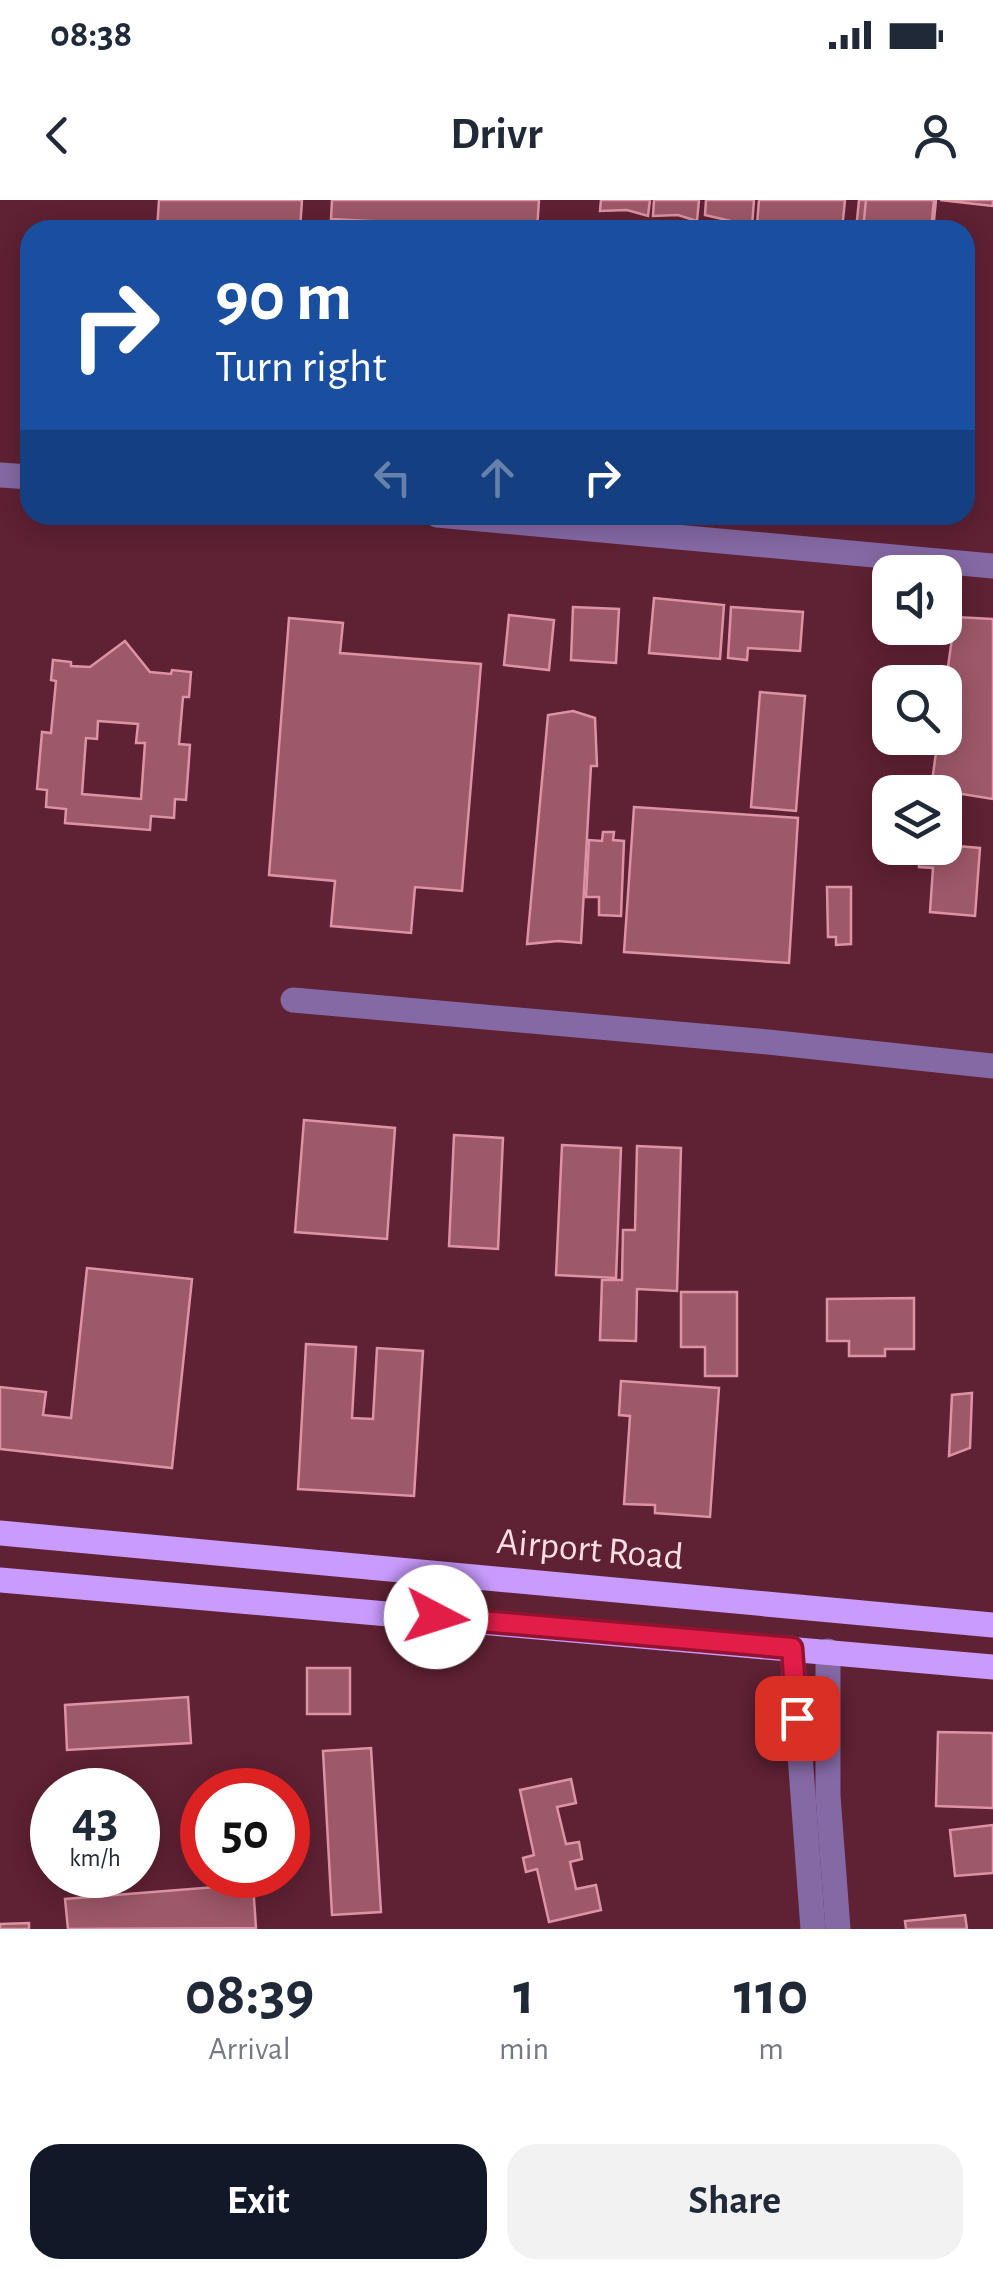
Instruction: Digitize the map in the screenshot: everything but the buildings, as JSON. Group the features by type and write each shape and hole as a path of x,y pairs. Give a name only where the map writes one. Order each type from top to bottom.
{"main road":[{"name":"Airport Road","path":"0,1533 993,1624"},
{"path":"0,1580 993,1666"}],"street":[{"path":"545,525 993,566"},
{"path":"292,1000 993,1066"},
{"path":"792,1648 813,1929"},
{"path":"828,1651 828,1796 838,1929"}],"route":[{"path":"436,1617 792,1648 797,1718"}]}
